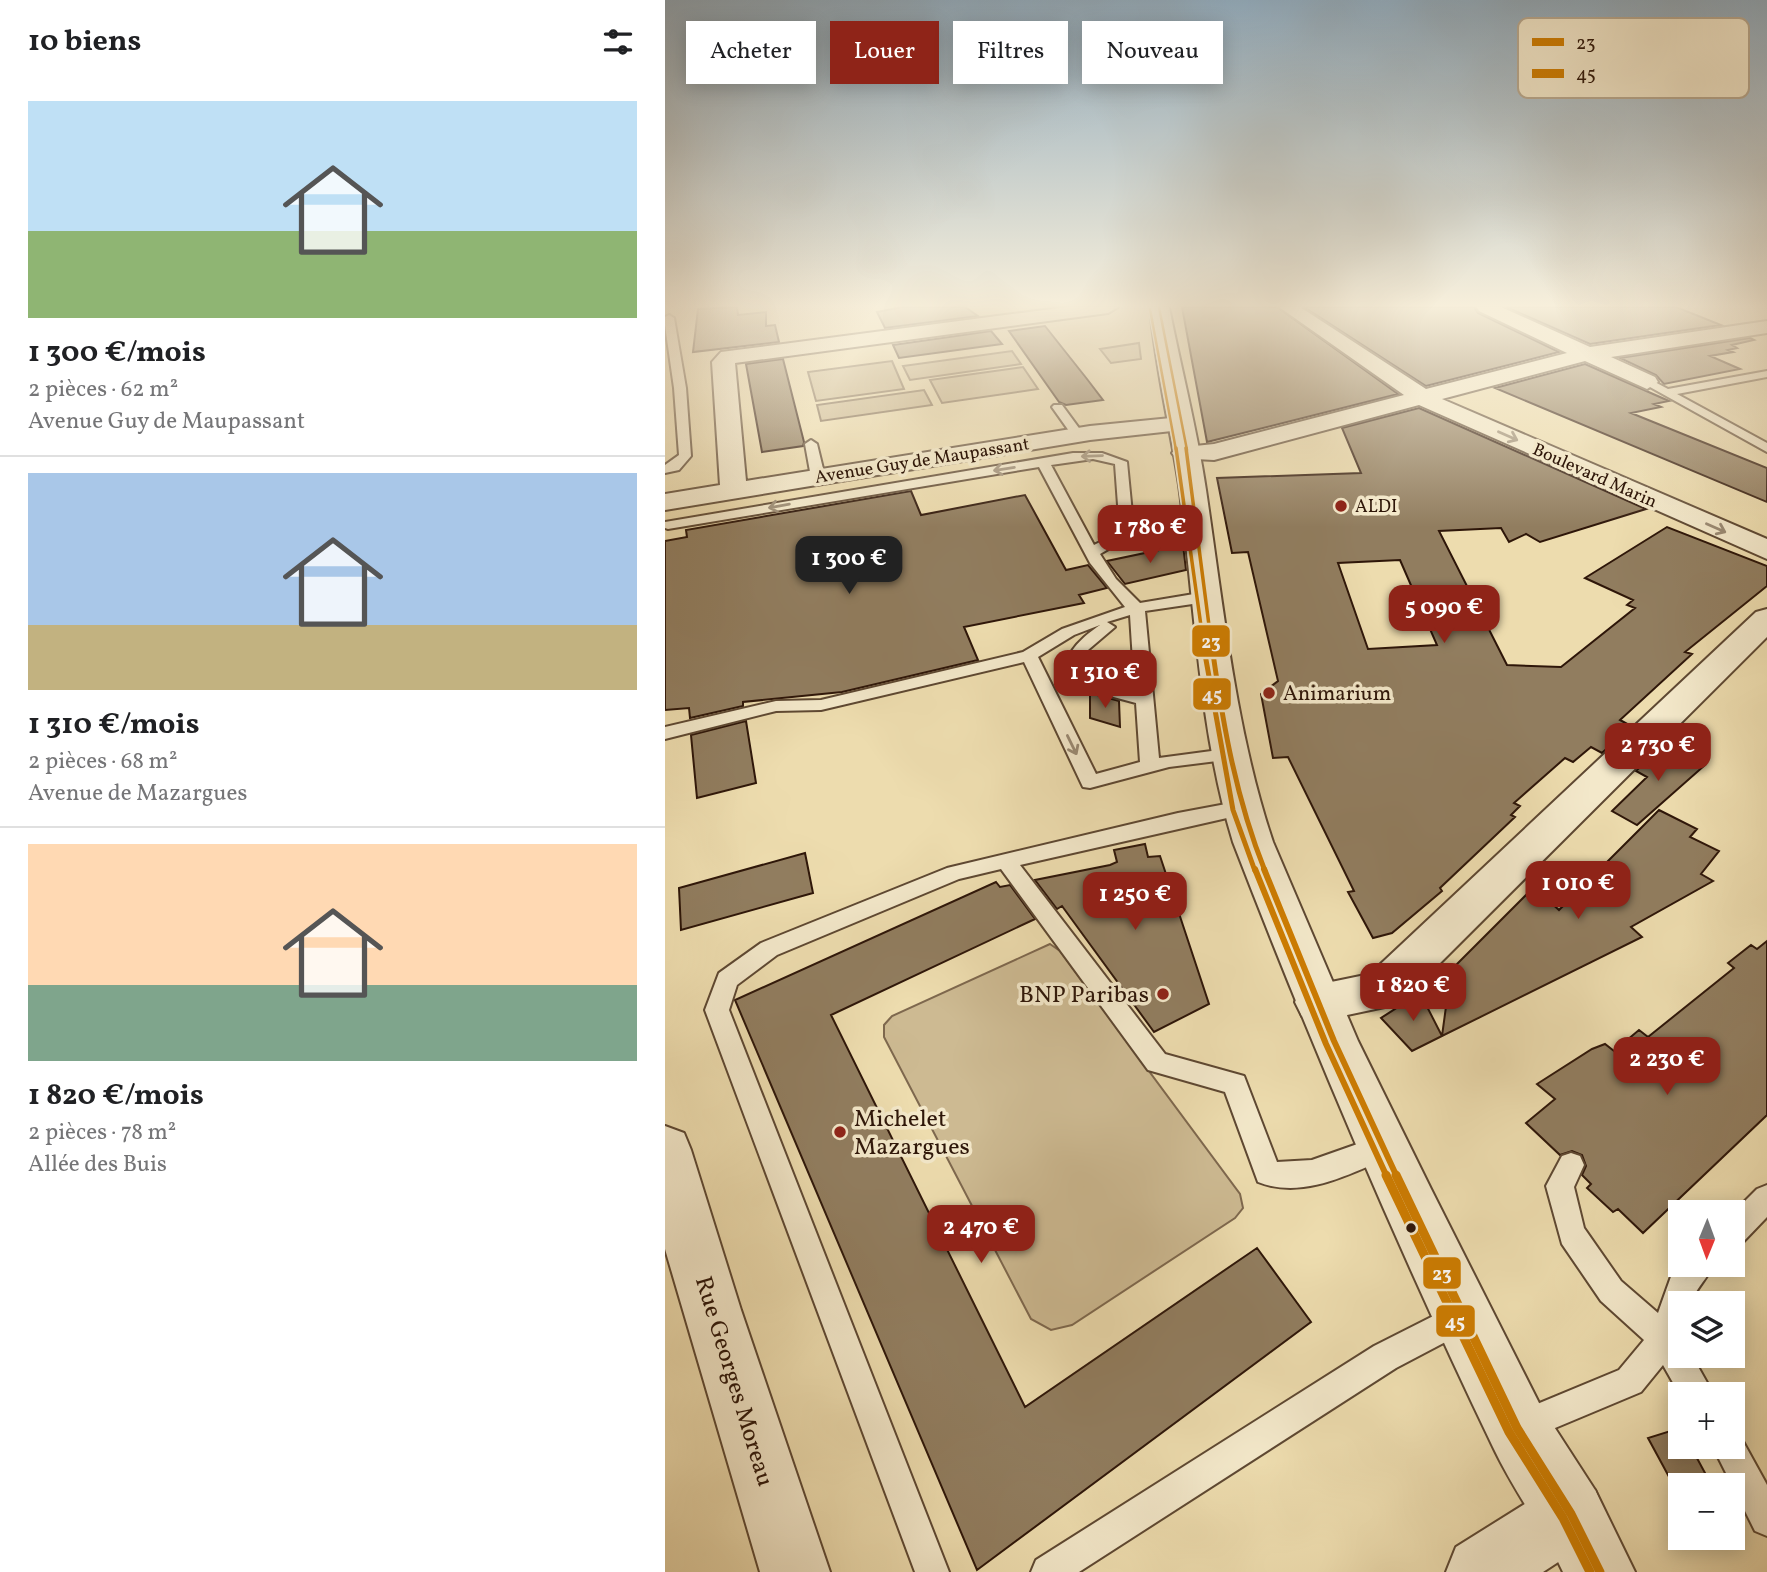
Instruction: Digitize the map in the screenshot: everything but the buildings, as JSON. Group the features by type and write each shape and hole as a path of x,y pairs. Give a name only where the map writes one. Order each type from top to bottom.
{"street":[{"path":"725,380 734,491"},
{"path":"1172,380 1192,486 1206,597 1242,808 1319,1002 1383,1147 1517,1428 1571,1514 1600,1572"},
{"name":"Boulevard Marin","path":"1397,380 1423,398 1767,550"},
{"name":"Avenue Guy de Maupassant","path":"666,513 734,491 1078,435 1183,439 1214,452 1489,380"},
{"path":"1642,380 1656,387"},
{"path":"1319,1002 1383,991 1767,619"},
{"name":"Rue Georges Moreau","path":"665,1150 711,1310 795,1572"},
{"path":"1481,1572 1571,1514"}],"lane":[{"path":"665,469 674,467 685,456 673,380"},
{"path":"1656,387 1713,380"},
{"path":"1656,387 1767,448"},
{"path":"1058,407 1078,435"},
{"path":"811,444 818,477"},
{"path":"666,513 1086,456 1109,456 1121,462 1127,534 1092,552"},
{"path":"1043,463 1092,552 1125,601 1137,609"},
{"path":"665,733 776,706 821,705 1029,656 1040,647 1118,612 1169,601 1206,597"},
{"path":"1137,609 1150,766"},
{"path":"1118,612 1107,627 1079,646 1074,665 1075,681 1144,700"},
{"path":"1029,656 1090,782 1150,766 1234,754"},
{"path":"932,1572 717,1010 727,980 769,949 954,873 1242,808"},
{"path":"1005,860 1157,1062 1235,1084 1268,1173 1289,1178 1312,1175 1383,1147"},
{"path":"1571,1165 1560,1186 1572,1234 1611,1292 1665,1339 1690,1382"},
{"path":"1745,1220 1767,1198"},
{"path":"1517,1428 1630,1381 1665,1339 1686,1278"},
{"path":"1048,1572 1385,1357 1464,1315"},
{"path":"1735,1459 1767,1519"}],"shaded area":[{"path":"810,380 900,380 904,389 816,401"},
{"path":"930,380 1032,380 1038,389 942,403"},
{"path":"924,390 932,405 821,421 817,405"},
{"path":"1050,944 1060,951 1240,1194 1243,1208 1235,1218 1072,1325 1051,1330 1031,1319 884,1037 884,1025 892,1016"}],"transit line":[{"name":"45","path":"1163,380 1183,487 1203,645 1233,810 1245,845 1326,1044 1403,1212 1509,1432 1563,1518 1590,1572"},
{"name":"23","path":"1174,380 1190,468 1222,713 1253,842 1334,1041 1411,1208 1517,1428 1571,1514 1600,1572"}],"place":[{"name":"ALDI","path":"1341,506"},
{"name":"Animarium","path":"1269,693"},
{"name":"BNP Paribas","path":"1163,994"},
{"name":"Michelet Mazargues","path":"840,1132"}]}
